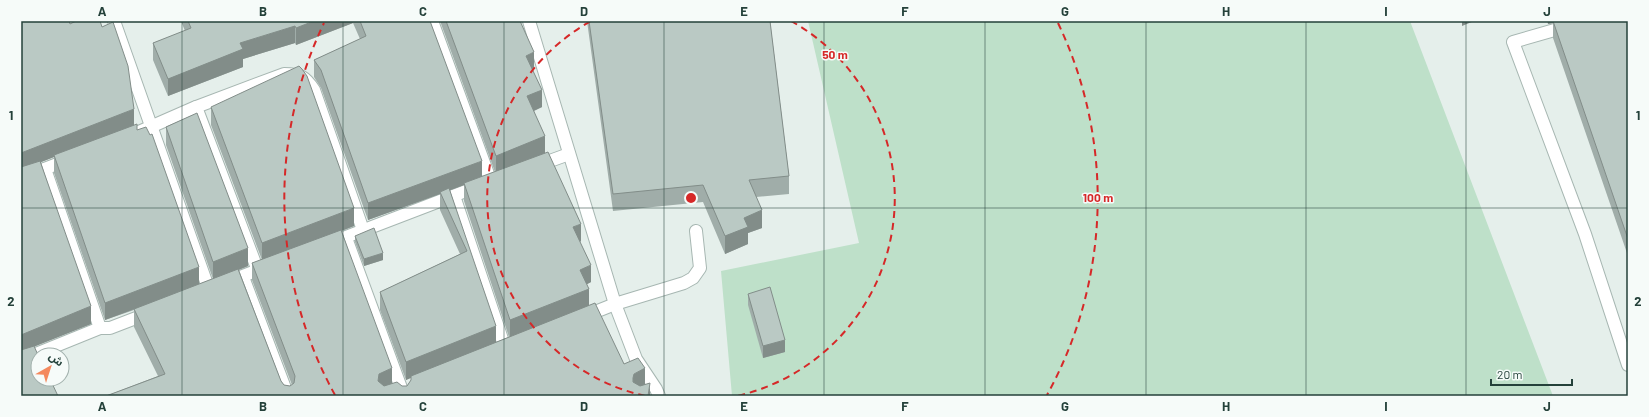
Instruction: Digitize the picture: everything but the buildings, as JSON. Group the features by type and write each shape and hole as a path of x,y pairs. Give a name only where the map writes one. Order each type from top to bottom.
{"street":[{"path":"114,21 209,290"},
{"path":"432,21 491,182"},
{"path":"529,21 615,304 636,359 653,393"},
{"path":"1586,21 1513,42 1585,234 1628,365"},
{"path":"123,139 196,107 284,74 296,74 307,80 314,90 363,230"},
{"path":"196,107 258,271"},
{"path":"526,169 569,154"},
{"path":"21,178 80,155"},
{"path":"45,169 100,328"},
{"path":"316,248 505,177"},
{"path":"454,196 501,350 519,342"},
{"path":"571,322 615,304 684,283 693,278 700,268 696,231"},
{"path":"346,238 399,393 416,384"},
{"path":"195,295 280,262"},
{"path":"243,277 288,396"},
{"path":"21,360 100,328 110,328 160,309"}],"green space":[{"path":"808,21 1410,21 1553,396 732,396 721,271 859,243"}]}
